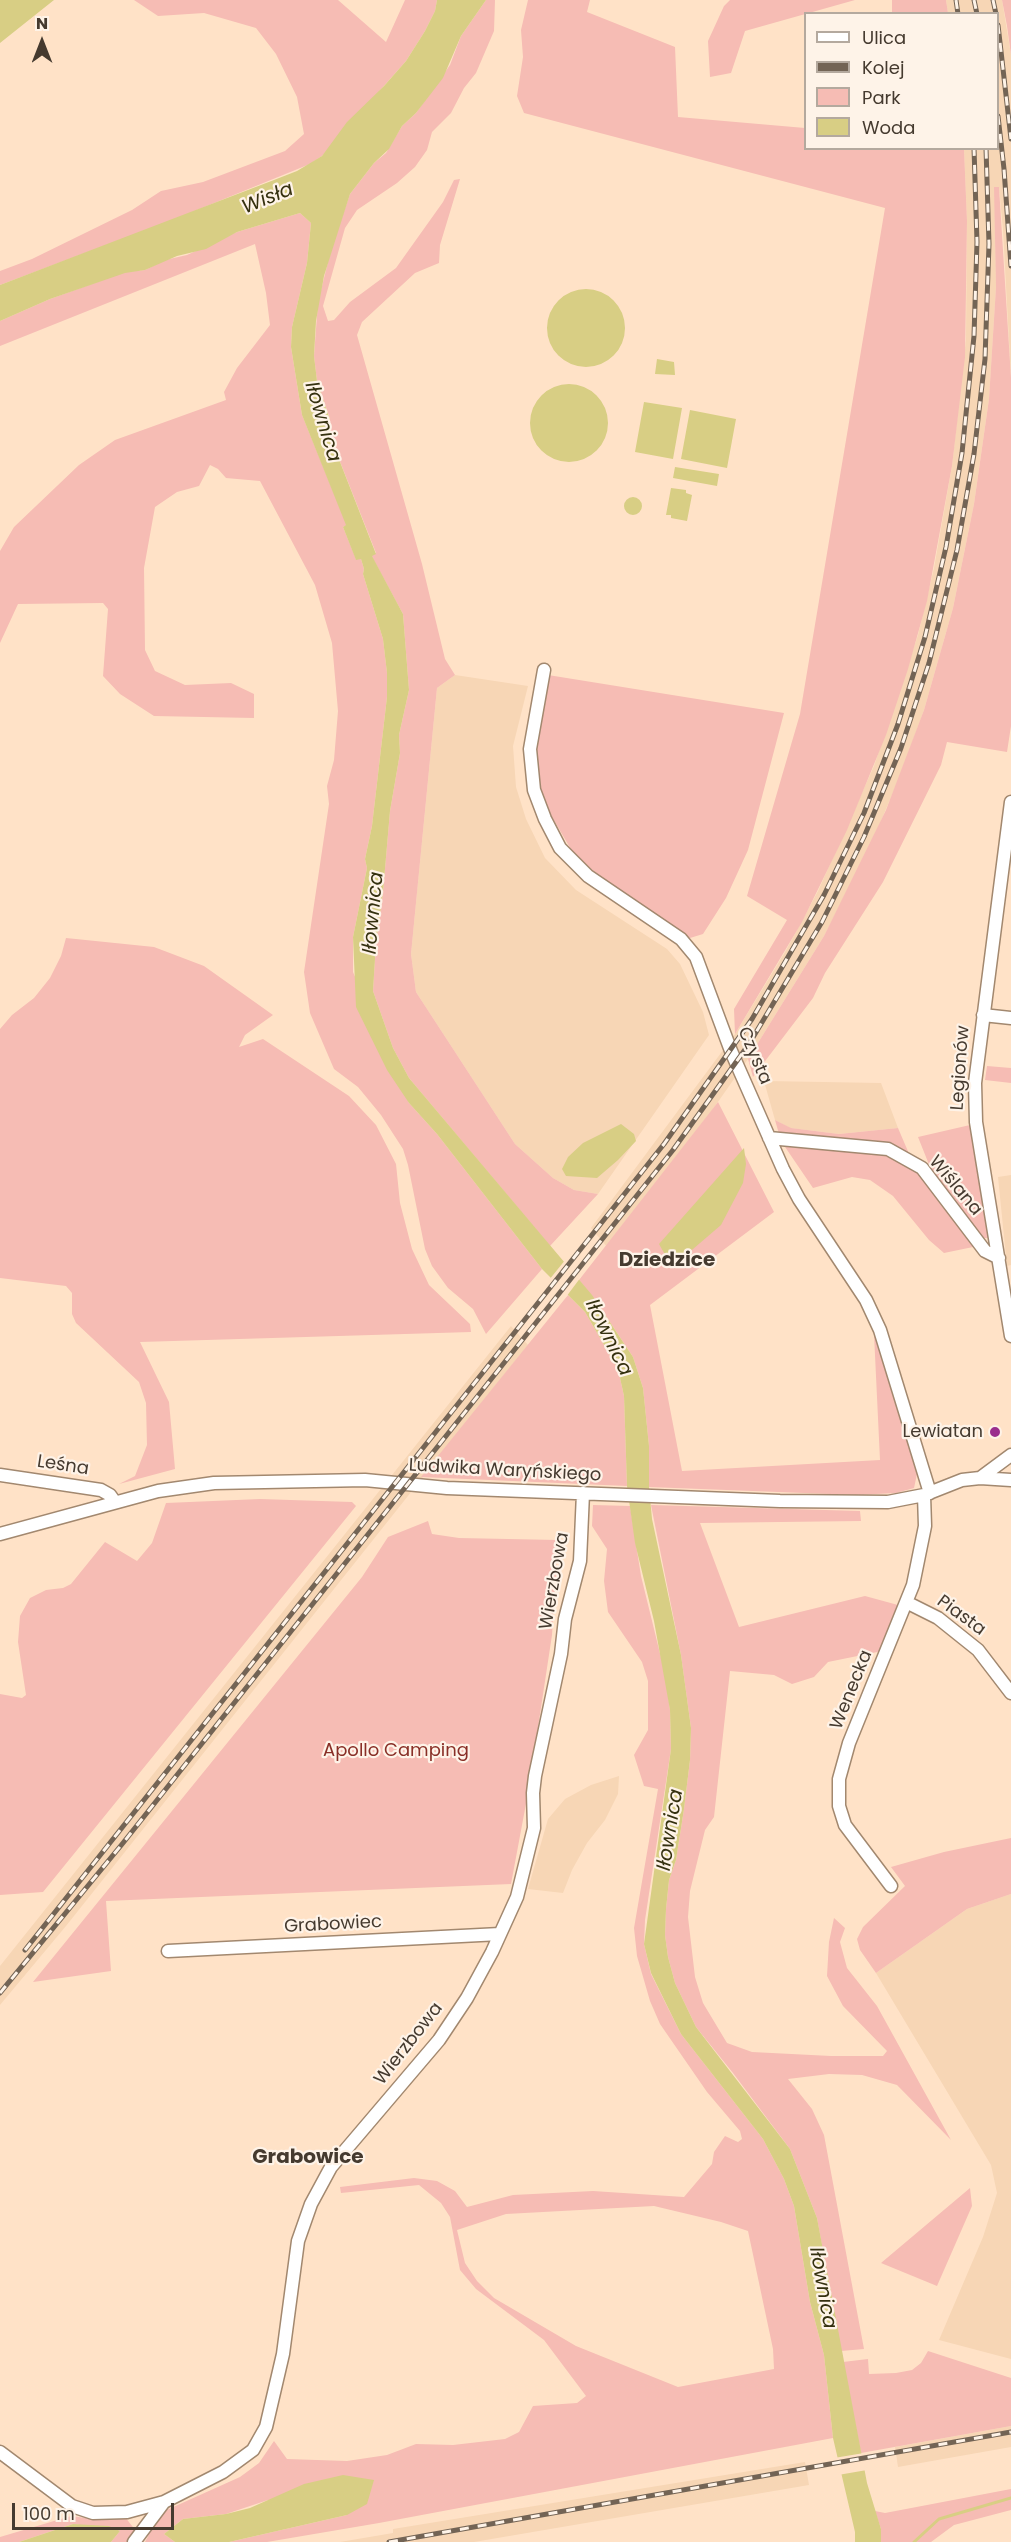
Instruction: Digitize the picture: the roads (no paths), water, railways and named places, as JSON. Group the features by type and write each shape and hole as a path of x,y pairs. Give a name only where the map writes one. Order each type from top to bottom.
{"street":[{"name":"Czysta","path":"544,670 530,749 534,790 545,819 560,848 588,876 681,939 696,957 731,1051 799,1199 866,1300 891,1362 927,1494"},
{"name":"Legionów","path":"1011,802 975,1083 976,1122 1011,1336"},
{"path":"983,1015 1011,1018"},
{"name":"Wiślana","path":"769,1138 888,1149 922,1168 985,1251 999,1258"},
{"path":"980,1478 1011,1455"},
{"name":"Leśna","path":"0,1475 101,1490 110,1495 115,1502"},
{"name":"Ludwika Waryńskiego","path":"0,1534 158,1491 214,1483 365,1480 434,1487 618,1495 888,1502 927,1494 963,1480 980,1478 1011,1480"},
{"name":"Wierzbowa","path":"134,2542 164,2502 223,2472 253,2450 266,2427 283,2354 298,2241 310,2204 331,2167 439,2040 467,1998 517,1897 534,1828 533,1793 561,1654 565,1619 580,1561 583,1493"},
{"name":"Wenecka","path":"891,1886 845,1825 839,1806 839,1779 849,1743 908,1603 918,1568 925,1526 927,1494"},
{"name":"Piasta","path":"908,1603 938,1618 978,1650 1011,1693"},
{"name":"Grabowiec","path":"168,1951 500,1934"},
{"path":"0,2452 72,2506 93,2513 127,2512 164,2502"},
{"path":"127,2512 143,2529"}],"water":[{"path":"0,0 54,0 0,43"},
{"path":"437,0 486,0 461,36 443,78 416,113 402,126 389,149 374,163 350,194 324,276 316,321 314,356 317,381 330,420 324,421 376,554 372,556 403,614 409,690 399,735 400,753 390,811 373,991 393,1048 409,1078 592,1295 633,1357 643,1388 649,1446 652,1519 681,1655 691,1728 684,1809 676,1860 669,1880 666,1909 665,1935 668,1957 675,1983 696,2027 790,2149 817,2218 867,2483 881,2529 881,2542 855,2542 855,2532 833,2438 824,2355 810,2302 794,2206 784,2179 763,2139 681,2034 651,1973 644,1944 671,1749 670,1710 654,1621 635,1543 627,1486 624,1396 618,1369 585,1312 542,1269 437,1134 409,1103 387,1070 356,1007 353,937 367,868 365,859 372,826 387,697 387,673 383,639 363,574 361,559 356,560 343,527 346,525 302,415 291,347 292,327 307,263 311,223 300,213 237,232 206,249 177,256 145,270 125,273 50,299 0,321 0,285 297,171 322,156 347,122 406,61 425,31 435,11"},
{"path":"586,289 601,292 614,300 622,313 625,328 622,343 614,356 601,364 586,367 571,364 558,356 550,343 547,328 550,313 558,300 571,292"},
{"path":"657,359 674,362 675,375 655,374"},
{"path":"561,384 577,384 591,390 602,401 608,415 608,431 602,445 591,456 577,462 561,462 547,456 536,445 530,431 530,415 536,401 547,390"},
{"path":"644,402 682,408 673,459 635,452"},
{"path":"690,410 736,419 727,468 681,459"},
{"path":"675,467 719,474 717,486 673,478"},
{"path":"671,488 686,490 686,493 692,495 687,521 666,515"},
{"path":"633,497 639,500 642,506 639,512 633,515 627,512 624,506 627,500"},
{"path":"621,1124 634,1134 636,1141 618,1160 597,1178 566,1176 562,1169 568,1157 583,1143"},
{"path":"744,1148 746,1164 743,1183 721,1225 672,1267 659,1244"},
{"path":"343,2475 374,2480 367,2504 347,2515 229,2542 175,2542 164,2534 183,2519 226,2514 250,2508 304,2484"},
{"path":"73,2524 109,2526 120,2531 111,2542 19,2542"}],"waterway":[{"path":"914,2542 939,2519 1011,2498"}],"railway":[{"path":"956,0 958,12"},
{"path":"974,0 977,12"},
{"path":"993,0 996,12"},
{"path":"999,34 1011,139"},
{"path":"999,125 1011,266"},
{"path":"25,1950 664,1144 752,1019 824,895 864,813 898,724 925,637 946,547 962,453 974,336 977,242 974,150"},
{"path":"0,1993 123,1843 673,1150 749,1044 822,922 864,837 901,748 929,663 957,550 974,454 985,359 989,244 986,150"},
{"path":"389,2542 1011,2432"}],"place":[{"name":"Lewiatan","path":"995,1432"}],"district":[{"name":"Dziedzice","path":"667,1261"},
{"name":"Grabowice","path":"308,2158"}],"water label":[{"name":"Wisła","path":"268,199"},
{"name":"Iłownica","path":"322,422"},
{"name":"Iłownica","path":"374,913"},
{"name":"Iłownica","path":"608,1338"},
{"name":"Iłownica","path":"671,1830"},
{"name":"Iłownica","path":"822,2288"}],"park label":[{"name":"Apollo Camping","path":"396,1751"}]}
